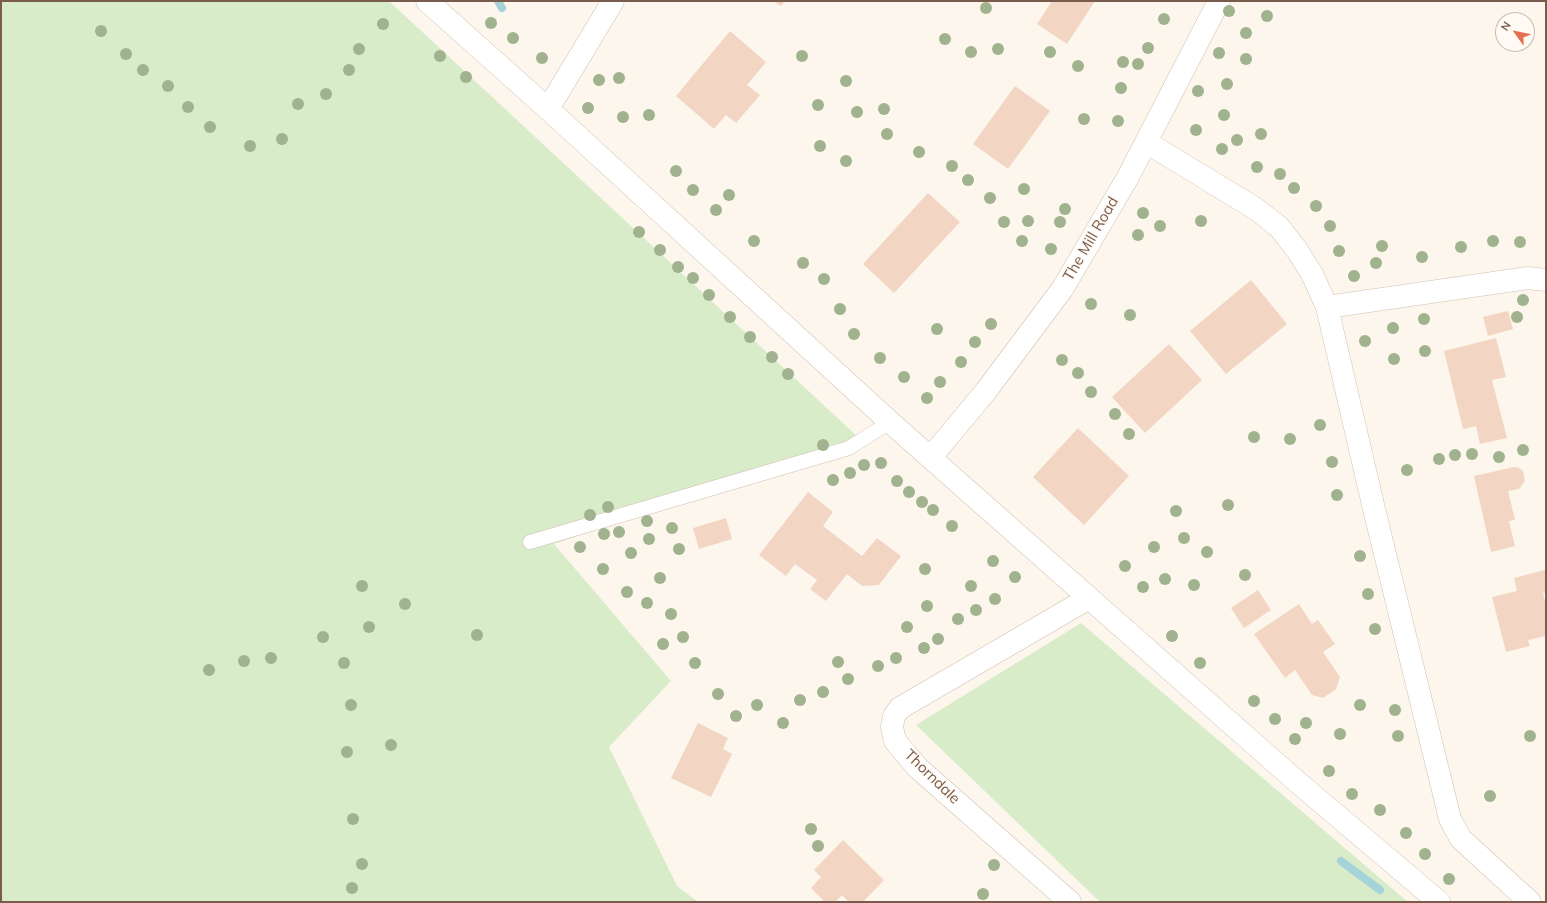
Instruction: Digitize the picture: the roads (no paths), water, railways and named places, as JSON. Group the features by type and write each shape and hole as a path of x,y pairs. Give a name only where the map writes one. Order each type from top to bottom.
{"street":[{"path":"427,1 548,109 890,422 1295,780 1439,902"},
{"path":"548,109 613,1"},
{"name":"The Mill Road","path":"931,457 986,391 1063,288 1128,177 1219,1"},
{"path":"1146,142 1256,209 1279,227 1298,250 1312,274 1327,307 1376,516 1450,818 1461,839 1530,902"},
{"path":"1327,307 1528,278 1546,280"},
{"name":"Thorndale","path":"1070,902 918,768 895,742 892,727 894,716 900,708 1089,598"}],"lane":[{"path":"530,542 848,448 890,422"}],"waterway":[{"path":"498,1 502,8"},
{"path":"1341,861 1380,890"}]}
